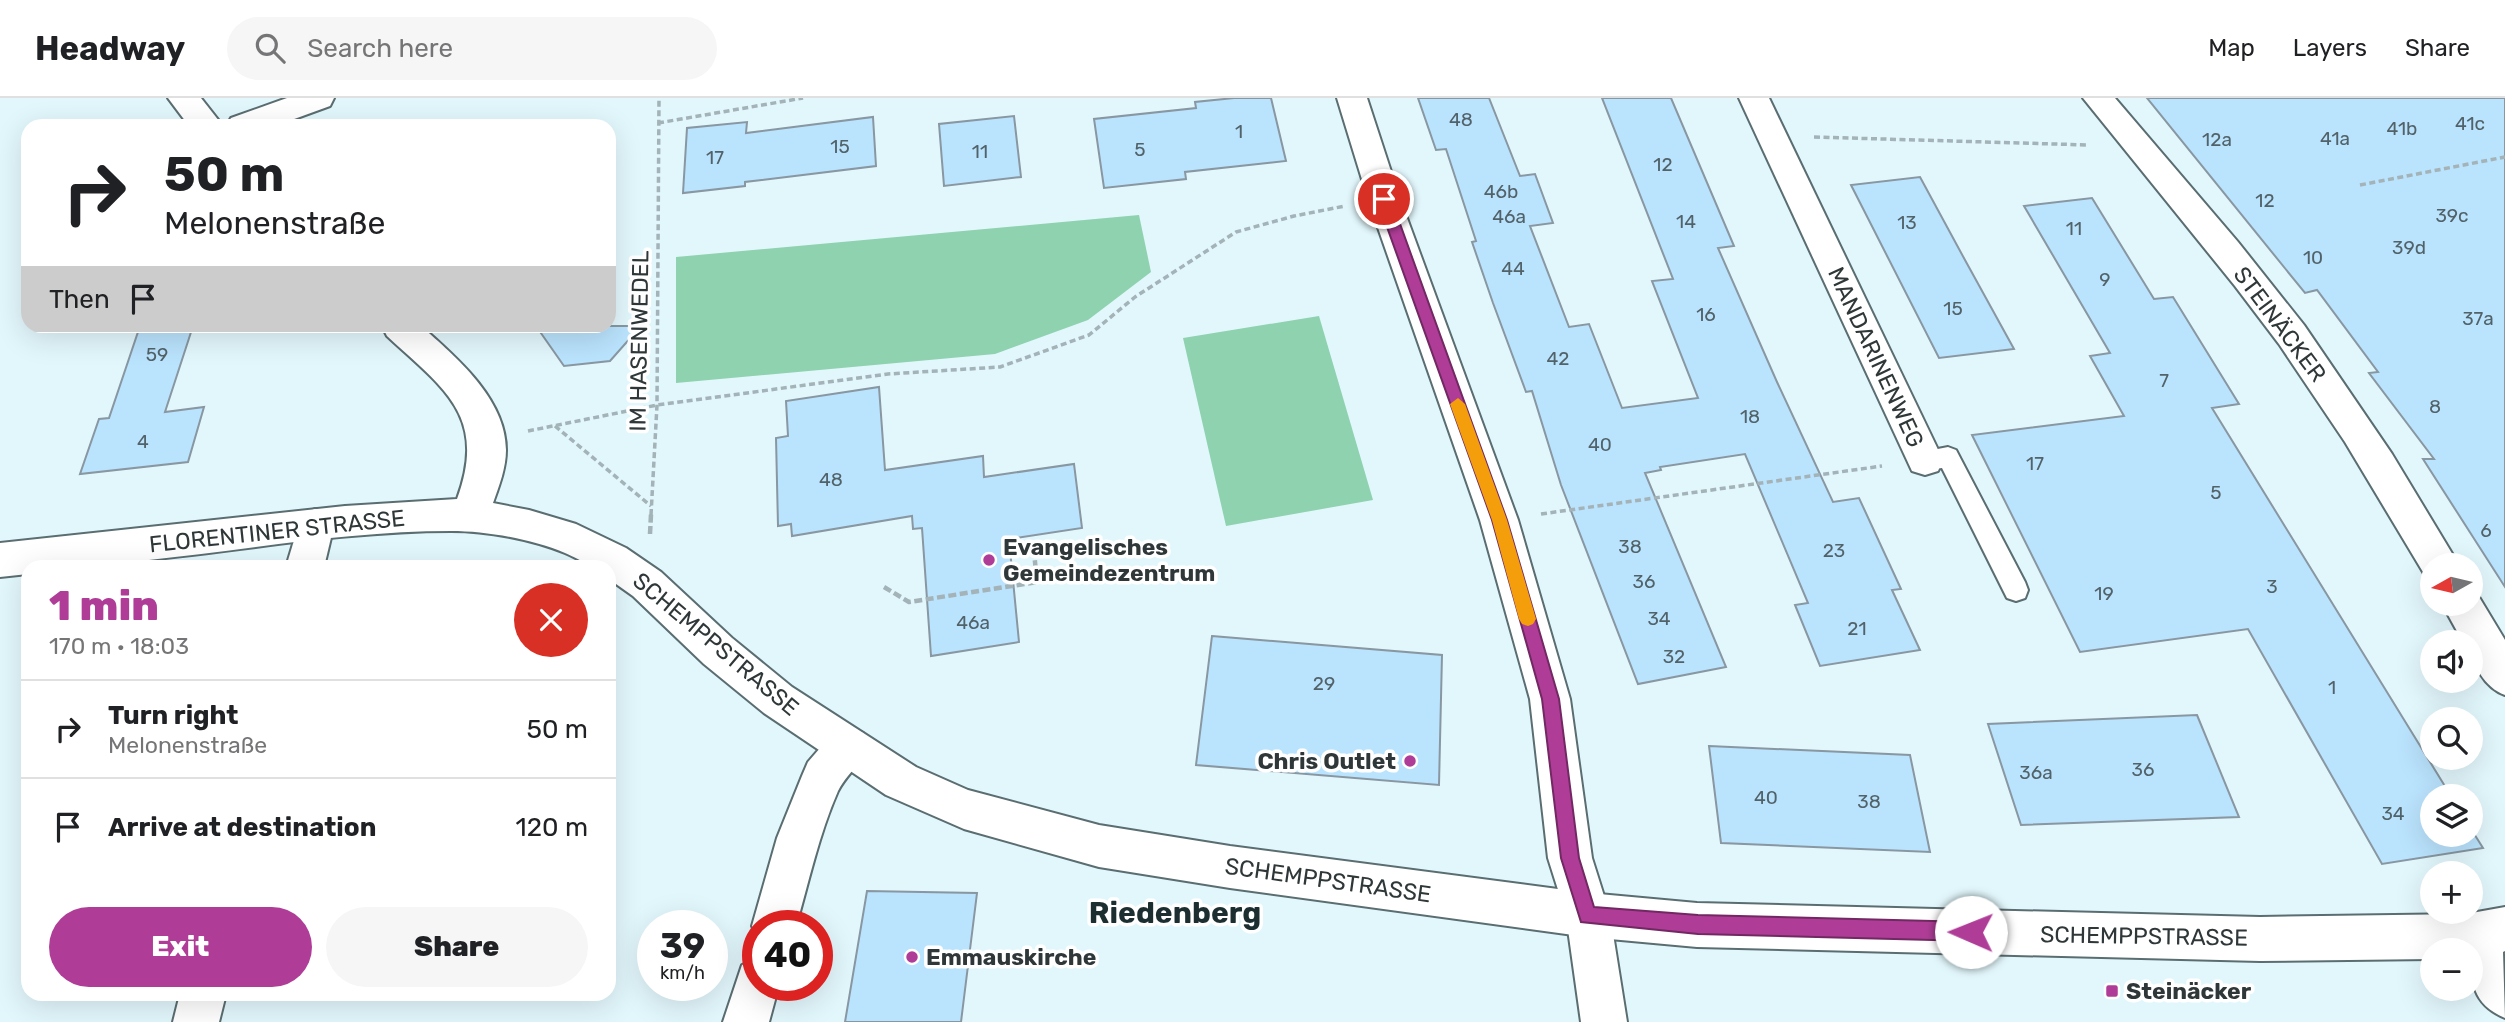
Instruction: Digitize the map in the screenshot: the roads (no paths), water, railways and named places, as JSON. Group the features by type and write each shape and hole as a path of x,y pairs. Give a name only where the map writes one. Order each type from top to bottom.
{"street":[{"path":"183,98 201,119"},
{"path":"261,119 319,98"},
{"path":"1352,98 1384,199 1499,520 1550,699 1570,858 1588,915 1604,1022"},
{"name":"MANDARINENWEG","path":"1754,98 1924,460"},
{"name":"STEINÄCKER","path":"2098,98 2135,147 2267,302 2373,452 2433,553"},
{"path":"406,333 469,396 487,440 484,474 470,515"},
{"name":"FLORENTINER STRASSE","path":"0,559 315,525 470,515"},
{"name":"SCHEMPPSTRASSE","path":"470,515 529,526 576,540 612,560"},
{"path":"307,560 315,525"},
{"name":"SCHEMPPSTRASSE","path":"616,563 647,584 718,651 778,700 901,780 964,809 1099,846 1230,867 1588,915 1698,925 2260,939 2485,932"},
{"path":"2469,616 2505,677"},
{"path":"779,910 799,838 824,775 848,747"},
{"path":"2485,932 2505,995"},
{"path":"196,1022 201,1001"},
{"path":"746,1022 752,1001"}],"lane":[{"name":"MANDARINENWEG","path":"1924,460 1948,457 2016,590"}],"place":[{"name":"Evangelisches Gemeindezentrum","path":"989,560"},
{"name":"Chris Outlet","path":"1410,761"},
{"name":"Emmauskirche","path":"912,957"},
{"name":"Steinäcker","path":"2112,991"}],"district":[{"name":"Riedenberg","path":"1175,913"}]}
